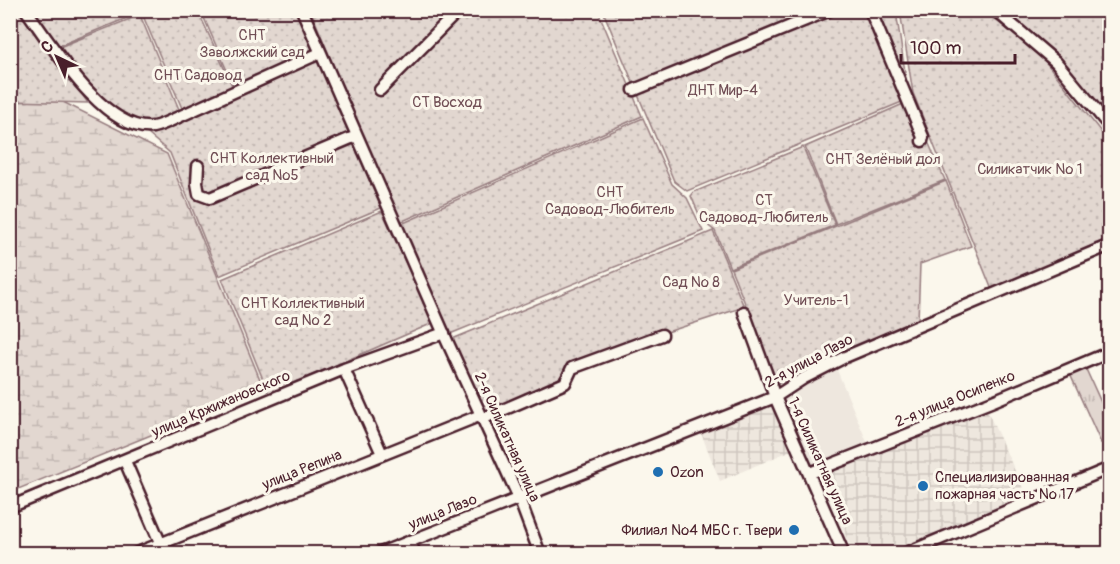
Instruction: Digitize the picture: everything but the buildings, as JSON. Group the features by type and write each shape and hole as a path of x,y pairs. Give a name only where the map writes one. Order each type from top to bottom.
{"street":[{"path":"26,10 93,99 109,111 145,126 162,124 320,53"},
{"name":"2-я Силикатная улица","path":"302,10 356,136 519,498 540,554"},
{"path":"380,90 459,10"},
{"path":"634,90 830,10"},
{"path":"870,10 922,137 921,141"},
{"path":"995,10 1056,62 1110,128"},
{"path":"198,166 196,183 200,194 210,198 356,136"},
{"name":"2-я улица Лазо","path":"519,498 775,398 804,378 845,357 1110,245"},
{"name":"1-я Силикатная улица","path":"744,312 775,398 810,472 844,554"},
{"name":"улица Кржижановского","path":"10,507 344,369 444,333"},
{"name":"улица Репина","path":"135,554 162,548 381,454 482,417 565,382 572,368 662,335"},
{"name":"2-я улица Осипенко","path":"810,472 993,401 1110,352"},
{"path":"344,369 381,454"},
{"path":"124,461 162,548"},
{"path":"904,554 1110,468"},
{"name":"улица Лазо","path":"378,554 519,498"},
{"path":"410,541 415,554"}],"shaded area":[{"path":"837,370 869,447 811,470 782,395"},
{"path":"769,400 792,450 720,481 699,428"},
{"name":"Специализированная пожарная часть № 17","path":"985,406 1028,499 898,553 853,553 819,472"}],"green space":[{"path":"138,10 139,13 56,47 30,11"},
{"path":"1017,10 1109,11 1109,117 1059,56 1013,17"},
{"path":"11,11 23,11 88,103 11,101"},
{"name":"СНТ Садовод","path":"141,11 198,11 234,90 184,113"},
{"name":"СНТ Заволжский сад","path":"201,11 300,11 317,52 235,89"},
{"name":"СТ Восход","path":"311,11 598,11 642,116 398,223"},
{"name":"ДНТ Мир-4","path":"603,11 896,11 909,99 687,191 674,181"},
{"name":"Силикатчик № 1","path":"900,11 984,11 1041,56 1109,142 1109,238 992,290 913,93"},
{"path":"140,15 181,114 152,124 120,114 94,97 57,48"},
{"name":"СНТ Коллективный сад №5","path":"318,59 381,208 219,276 170,153 148,134"},
{"path":"11,100 63,102 167,154 264,389 11,492"},
{"name":"СНТ Зелёный дол","path":"910,101 945,180 836,224 805,147"},
{"name":"СНТ Садовод-Любитель","path":"643,118 672,184 687,198 703,231 445,336 399,225"},
{"name":"СТ Садовод-Любитель","path":"803,147 835,225 730,268 715,231 702,221 691,196 694,192"},
{"name":"Учитель-1","path":"946,181 971,246 920,264 918,321 778,384 731,269"},
{"name":"СНТ Коллективный сад № 2","path":"382,211 433,323 269,394 222,279"},
{"name":"Сад № 8","path":"713,231 744,307 572,363 558,379 485,412 450,340"},
{"path":"1085,367 1109,420 1109,445 1101,443 1070,374"}],"place":[{"name":"Ozon","path":"658,472"},
{"name":"Специализированная пожарная часть № 17","path":"923,486"},
{"name":"Филиал №4 МБС г. Твери","path":"794,530"}]}
